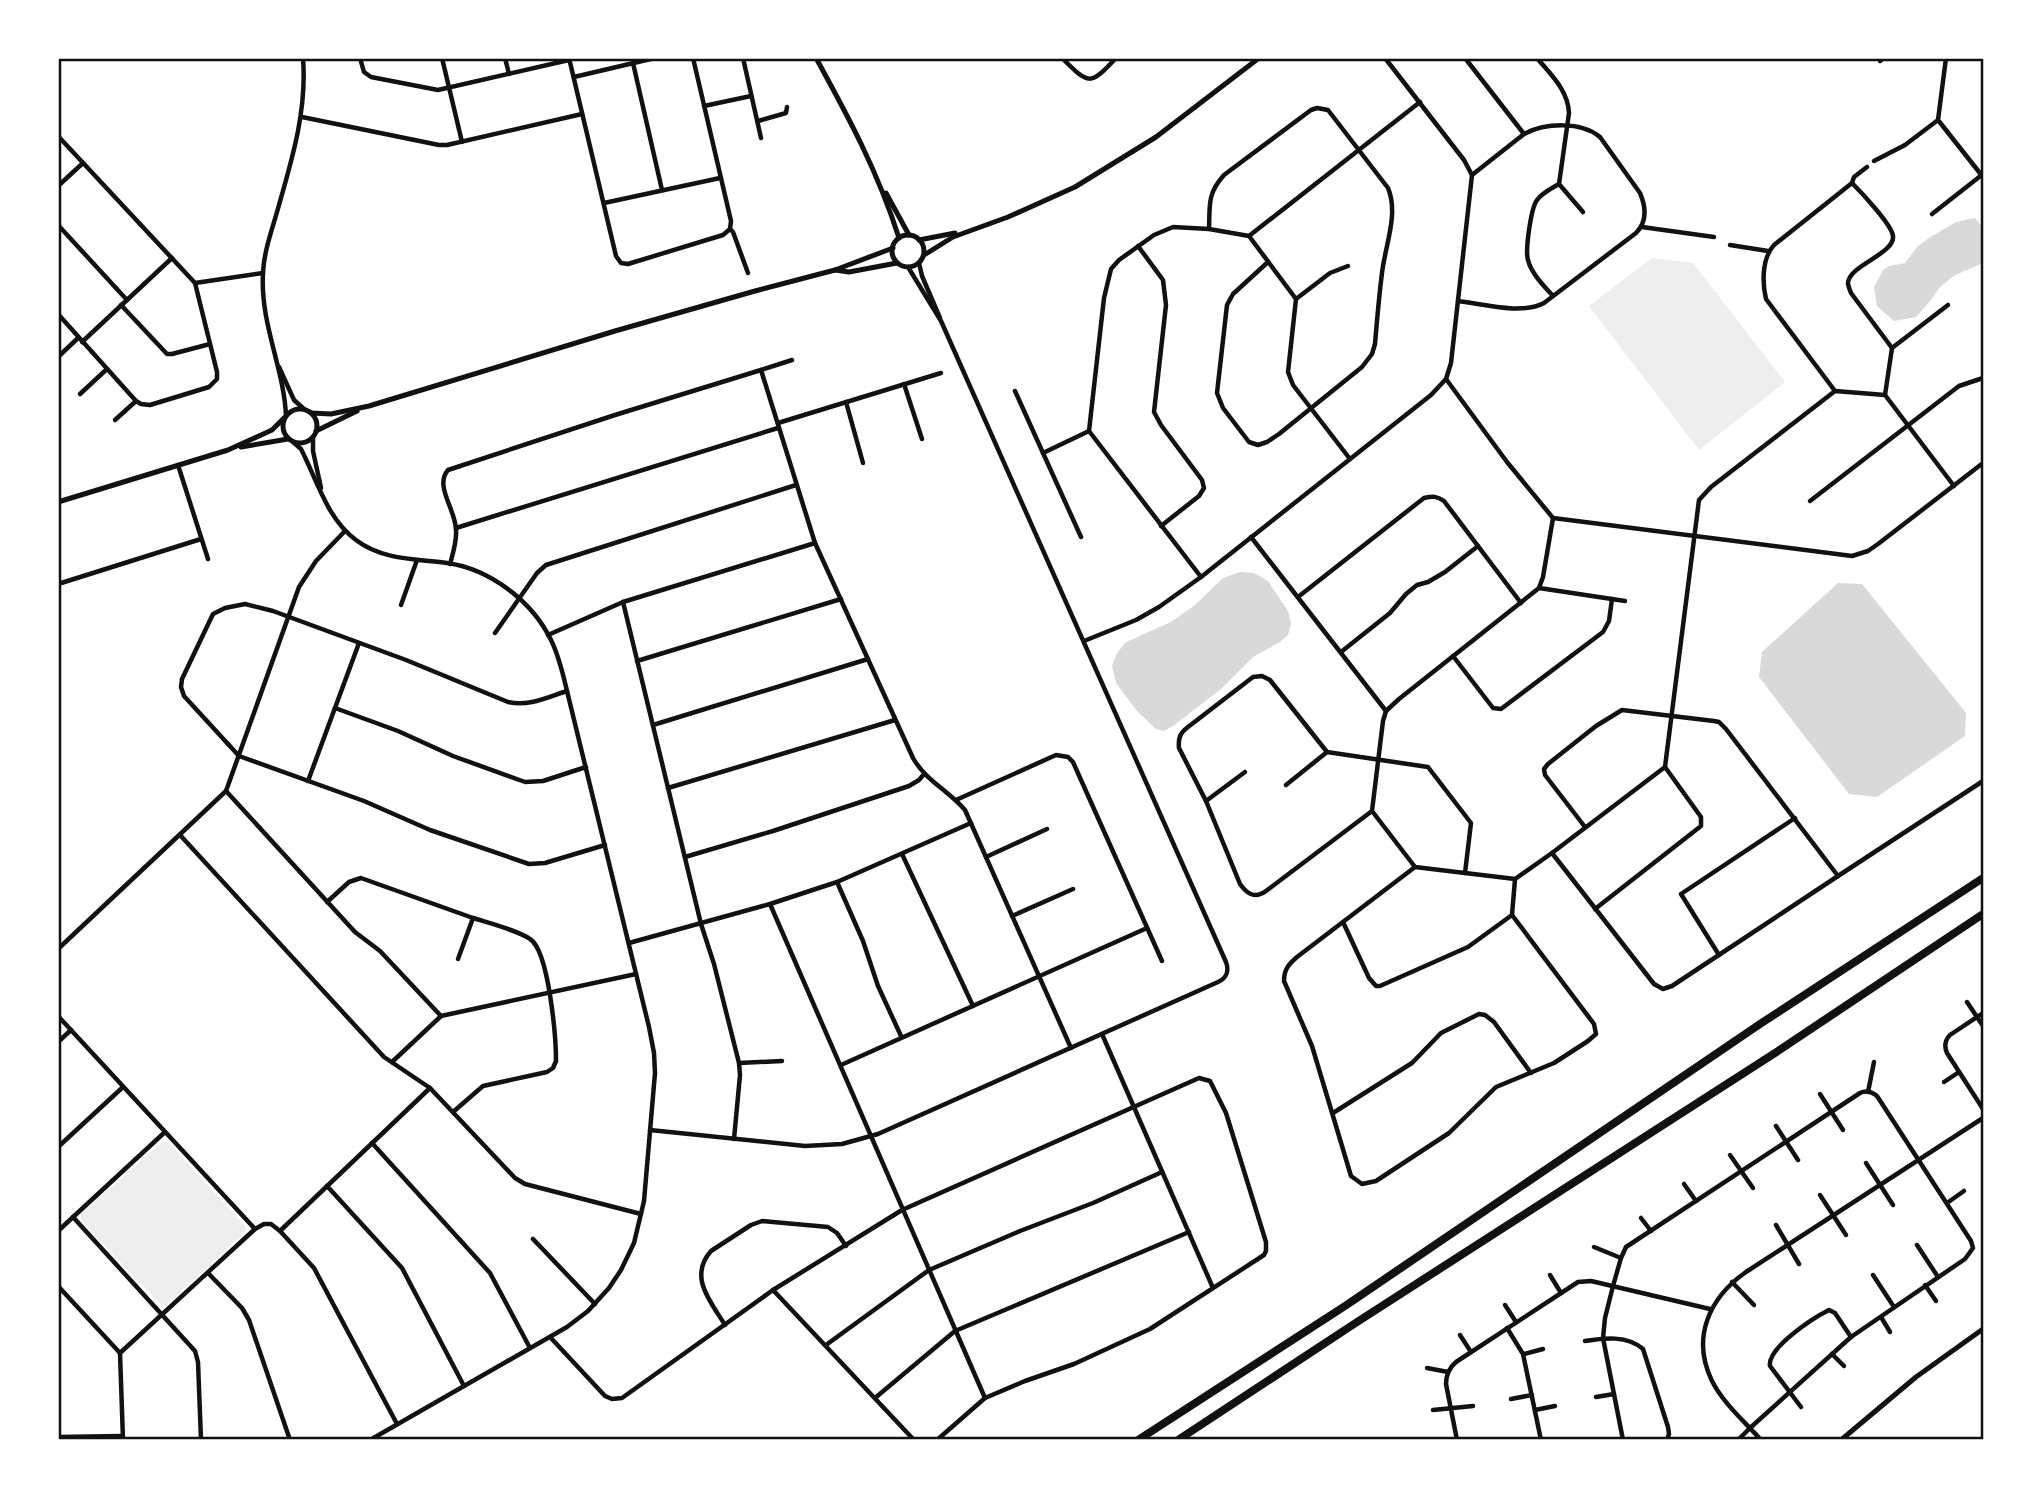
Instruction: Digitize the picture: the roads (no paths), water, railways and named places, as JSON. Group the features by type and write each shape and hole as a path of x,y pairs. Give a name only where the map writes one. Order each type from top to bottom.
{"highway":[{"path":"1138,1440 1356,1298 1759,1024 1983,878"},
{"path":"1178,1440 1778,1051 1983,914"}],"street":[{"path":"303,58 302,117 263,273 266,316 285,417 284,431 301,449 335,518 356,540 376,552 450,564 487,576 519,598 536,616 548,635 567,691 654,1053 650,1130 641,1214 628,1257 615,1280 580,1318 370,1440"},
{"path":"360,58 364,72 372,77 429,89 449,87 569,59 616,256 618,261 624,264 723,235 730,229 731,221 693,58"},
{"path":"442,58 462,142"},
{"path":"505,58 509,74"},
{"path":"573,77 655,58"},
{"path":"743,58 761,138"},
{"path":"816,58 855,128 882,188 899,238"},
{"path":"874,58 880,58"},
{"path":"1062,58 1080,76 1094,79 1116,58"},
{"path":"908,267 919,263 924,255 941,243 1074,187 1156,136 1259,58"},
{"path":"1084,642 1136,620 1201,577 1431,395 1446,379 1451,363 1472,175 1464,160 1385,58"},
{"path":"1465,58 1524,134"},
{"path":"1537,58 1568,101 1569,113 1559,184 1583,212"},
{"path":"1874,161 1905,145 1938,120 1946,58"},
{"path":"634,63 663,190"},
{"path":"704,106 752,96"},
{"path":"1249,236 1420,102"},
{"path":"758,121 786,113 787,107"},
{"path":"1209,229 1211,194 1224,175 1317,108 1328,110 1393,198 1375,344 1368,362 1279,434 1258,445 1249,442 1223,408 1217,393 1227,305 1233,294 1268,262"},
{"path":"302,117 439,145 582,114"},
{"path":"1932,214 1983,175 1938,120"},
{"path":"1458,301 1535,308 1642,227 1645,214 1640,192 1600,137 1587,129 1542,127 1524,134 1472,175"},
{"path":"58,136 195,283 217,379 212,385 150,405 141,404 58,314"},
{"path":"58,186 83,163"},
{"path":"1835,391 1766,299 1763,288 1768,251 1852,183 1854,177 1867,167"},
{"path":"604,203 720,178"},
{"path":"1852,183 1893,233 1889,246 1855,272 1848,285 1851,293 1892,348"},
{"path":"1553,296 1528,261 1527,248 1537,199 1559,184"},
{"path":"882,188 909,235 919,240 924,255"},
{"path":"58,225 127,300"},
{"path":"1642,227 1714,237"},
{"path":"1201,577 1089,431 1108,279 1111,269 1119,260 1154,234 1173,228 1209,229 1249,236 1296,299 1287,372 1293,386 1350,459"},
{"path":"730,229 748,273"},
{"path":"919,240 969,231"},
{"path":"897,263 893,248 899,238 909,235"},
{"path":"1730,245 1768,251"},
{"path":"1138,246 1163,279 1165,291 1166,305 1154,412 1202,480 1204,488 1199,496 1161,526"},
{"path":"275,356 297,404 311,413 331,414 369,406 615,331 835,270 893,248"},
{"path":"58,357 127,300 172,258"},
{"path":"835,270 849,272 897,263 908,267 941,321"},
{"path":"650,1130 812,1146 842,1144 870,1137 1218,982 1226,976 1226,962 941,321 919,263"},
{"path":"1296,299 1330,273 1348,266"},
{"path":"195,283 263,273"},
{"path":"1948,304 1892,348 1885,395 1954,486"},
{"path":"121,305 167,354 210,344"},
{"path":"450,564 456,528 443,483 446,472 452,468 792,360"},
{"path":"80,394 107,369"},
{"path":"761,370 815,543 912,758 924,774 965,810 1071,1048"},
{"path":"456,528 940,373"},
{"path":"1810,501 1959,386 1983,378"},
{"path":"1446,379 1507,462 1553,518 1853,556 1868,551 1983,463"},
{"path":"904,384 922,439"},
{"path":"1015,391 1081,537"},
{"path":"1595,909 1701,826 1701,817 1665,766 1699,500 1706,491 1835,391 1885,395"},
{"path":"115,420 136,401"},
{"path":"846,402 863,463"},
{"path":"58,502 228,450 291,440 304,442 333,422 369,406"},
{"path":"228,450 272,430 294,410 304,409"},
{"path":"311,413 317,423 313,451 323,496"},
{"path":"1043,453 1089,431"},
{"path":"178,465 208,559"},
{"path":"495,633 537,573 546,565 796,485"},
{"path":"1298,597 1424,498 1438,497 1444,501 1521,603"},
{"path":"1415,867 1372,811 1383,720 1387,711 1399,699 1539,588 1553,518"},
{"path":"58,949 226,791 299,587 345,531"},
{"path":"1251,537 1387,711"},
{"path":"58,584 201,539"},
{"path":"548,635 623,602 815,543"},
{"path":"1341,652 1390,613 1406,594 1445,572 1478,546"},
{"path":"401,605 417,560"},
{"path":"1539,588 1625,601"},
{"path":"1453,656 1493,708 1502,709 1603,632 1609,621 1612,598"},
{"path":"637,661 841,599"},
{"path":"623,602 701,924 739,1062 734,1139"},
{"path":"567,691 517,704 273,611 245,604 217,611 210,619 182,679 181,687 184,696 239,756 364,801 430,830 529,864 545,863 605,845"},
{"path":"308,781 359,643"},
{"path":"653,725 868,659"},
{"path":"1372,811 1266,891 1253,895 1240,884 1178,740 1182,732 1253,677 1262,676 1270,680 1327,752 1424,766 1432,771 1471,823 1465,873"},
{"path":"335,708 525,782 543,781 586,767"},
{"path":"1585,827 1545,775 1544,769 1548,764 1622,710 1709,720 1723,725 1838,876"},
{"path":"668,788 895,720"},
{"path":"1286,785 1327,752"},
{"path":"956,800 1056,755 1068,757 1073,762 1161,961"},
{"path":"1515,879 1512,915 1596,1027 1595,1035 1554,1063 1496,1087 1449,1133 1371,1184 1362,1184 1352,1176 1309,1037 1284,981 1290,963 1415,867 1515,879 1665,766"},
{"path":"1206,801 1245,772"},
{"path":"685,857 909,786 924,774"},
{"path":"1552,853 1654,984 1667,989 1983,781"},
{"path":"226,791 359,936 380,951 441,1016"},
{"path":"1719,955 1681,894 1795,818"},
{"path":"629,943 837,883 971,823"},
{"path":"986,857 1047,829"},
{"path":"180,835 384,1057 430,1088 519,1181 641,1214"},
{"path":"902,854 973,1006"},
{"path":"327,902 349,882 364,879 532,940 537,947 550,993 556,1057 553,1068 547,1072 483,1086 453,1112"},
{"path":"837,883 901,1037"},
{"path":"1012,916 1073,889"},
{"path":"770,904 985,1398"},
{"path":"1343,922 1369,978 1376,986 1380,986 1468,947 1512,915"},
{"path":"458,959 473,918"},
{"path":"841,1065 1147,928"},
{"path":"392,1062 441,1016 636,974"},
{"path":"1967,1003 1983,1026"},
{"path":"1983,1013 1950,1035 1945,1043 1945,1050 1983,1109"},
{"path":"1333,1113 1412,1063 1447,1029 1479,1014 1494,1022 1531,1073"},
{"path":"58,1016 255,1229"},
{"path":"58,1042 71,1030"},
{"path":"1101,1034 1213,1288"},
{"path":"739,1062 782,1061"},
{"path":"1868,1092 1874,1062"},
{"path":"1944,1082 1959,1072"},
{"path":"550,1337 603,1394 608,1398 625,1397 773,1290 902,1210 1199,1078 1210,1081 1226,1112 1266,1242 1266,1251 1259,1259 1150,1329 1074,1364 985,1398 937,1440"},
{"path":"58,1147 123,1087"},
{"path":"280,1231 430,1088"},
{"path":"1623,1440 1602,1338 1613,1286 1626,1247 1860,1093 1868,1092 1877,1096 1973,1246 1965,1259 1851,1337 1738,1440"},
{"path":"1820,1094 1843,1130"},
{"path":"1761,1440 1717,1390 1707,1368 1704,1334 1710,1309 1721,1292 1787,1245 1983,1118"},
{"path":"1776,1126 1798,1160"},
{"path":"58,1231 165,1132"},
{"path":"372,1143 485,1266 530,1348"},
{"path":"1730,1155 1753,1188"},
{"path":"1866,1163 1893,1205"},
{"path":"826,1345 929,1270 1162,1172"},
{"path":"1684,1184 1696,1201"},
{"path":"327,1186 402,1268 464,1386"},
{"path":"1947,1203 1964,1191"},
{"path":"1820,1195 1846,1235"},
{"path":"73,1217 192,1347 197,1356 201,1440"},
{"path":"1641,1218 1651,1231"},
{"path":"725,1325 701,1286 703,1266 711,1251 751,1225 762,1221 828,1227 837,1233 845,1246"},
{"path":"120,1353 255,1229 268,1223 274,1225 314,1268 397,1425"},
{"path":"1776,1225 1799,1264"},
{"path":"875,1398 955,1331 1189,1232"},
{"path":"533,1239 595,1304"},
{"path":"1917,1245 1938,1277"},
{"path":"1594,1247 1621,1258"},
{"path":"208,1273 242,1308 249,1320 290,1440"},
{"path":"1550,1275 1561,1293"},
{"path":"1873,1275 1894,1307"},
{"path":"1458,1440 1446,1384 1448,1372 1456,1362 1581,1281 1710,1309"},
{"path":"1732,1282 1754,1305"},
{"path":"1925,1285 1936,1301"},
{"path":"58,1286 120,1353 122,1438 58,1437"},
{"path":"773,1290 914,1440"},
{"path":"1505,1305 1516,1322"},
{"path":"1801,1407 1770,1366 1772,1355 1796,1331 1829,1310 1835,1314 1851,1337"},
{"path":"1881,1317 1890,1332"},
{"path":"1507,1328 1524,1354 1541,1440"},
{"path":"1841,1440 1916,1377 1983,1329"},
{"path":"1461,1335 1471,1352"},
{"path":"1585,1341 1602,1338 1631,1342 1643,1349 1668,1427 1667,1440"},
{"path":"1524,1354 1543,1349"},
{"path":"1832,1354 1844,1366"},
{"path":"1427,1368 1448,1372"},
{"path":"1596,1397 1614,1394"},
{"path":"1511,1399 1532,1395"},
{"path":"1433,1410 1473,1406"},
{"path":"1535,1410 1555,1406"}]}
